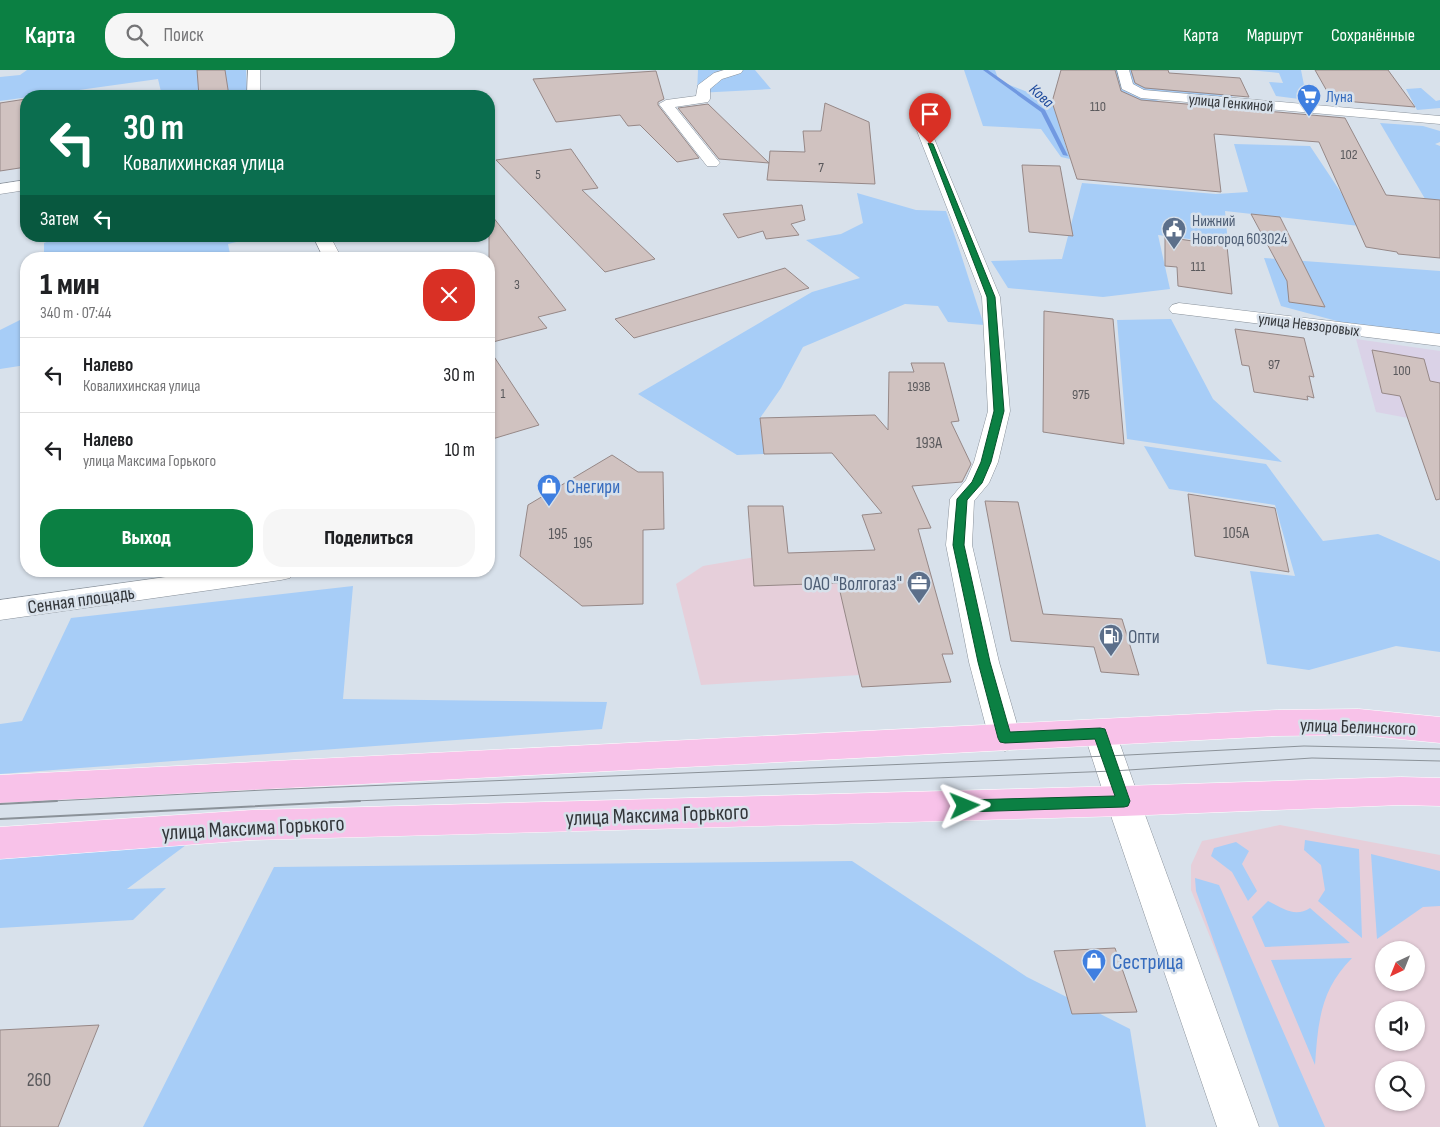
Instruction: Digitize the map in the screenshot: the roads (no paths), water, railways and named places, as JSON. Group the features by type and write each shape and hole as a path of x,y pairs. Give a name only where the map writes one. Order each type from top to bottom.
{"main road":[{"name":"улица Белинского","path":"1100,733 1276,723 1359,722 1440,730"},
{"path":"0,789 1100,733"},
{"name":"улица Максима Горького","path":"0,843 252,825 1124,801 1401,790 1440,792"}],"street":[{"path":"254,70 254,90"},
{"path":"712,163 666,104 703,99 703,88 718,76 737,70"},
{"name":"улица Генкиной","path":"1123,70 1127,86 1141,94 1440,120"},
{"path":"924,131 991,297 999,411 986,462 976,483 962,499 959,545 984,662 1005,738"},
{"path":"0,189 20,186"},
{"name":"улица Невзоровых","path":"1179,309 1440,340"},
{"name":"Сенная площадь","path":"0,610 238,577"},
{"path":"1100,733 1238,1127"}],"waterway":[{"name":"Кова","path":"985,70 1043,111 1066,155"}],"tram line":[{"path":"33,802 264,790 1108,756 1304,746 1440,749"},
{"path":"329,802 1113,771 1312,758 1440,761"},
{"path":"0,804 57,801"},
{"path":"0,819 360,801"}],"place":[{"name":"Луна","path":"1309,117"},
{"name":"Нижний Новгород 603024","path":"1174,250"},
{"name":"Снегири","path":"549,507"},
{"name":"ОАО \"Волгогаз\"","path":"919,604"},
{"name":"Опти","path":"1111,657"},
{"name":"Сестрица","path":"1094,982"}]}
